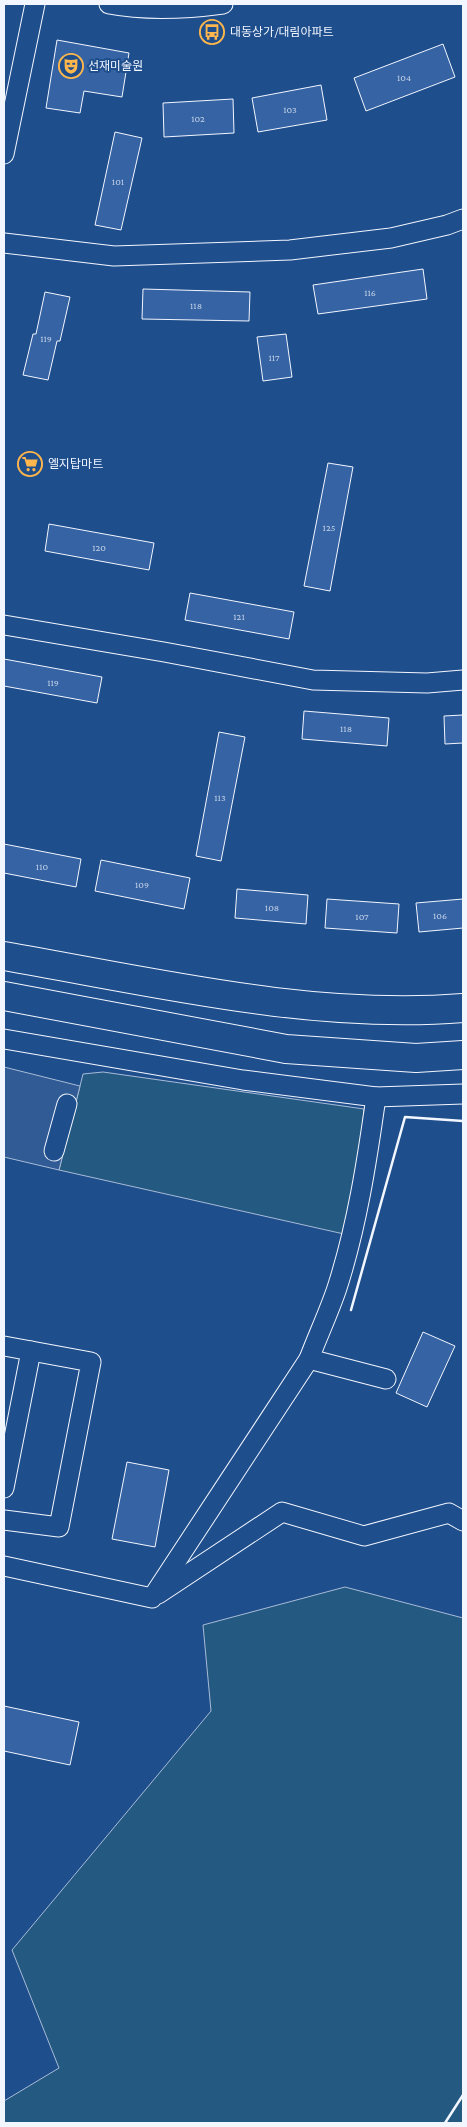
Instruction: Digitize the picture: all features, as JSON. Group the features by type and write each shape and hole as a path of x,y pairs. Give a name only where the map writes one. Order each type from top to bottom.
{"highway":[{"path":"4,956 288,1005 416,1012 463,1008"},
{"path":"4,996 286,1049 416,1058 463,1055"}],"street":[{"path":"4,154 8,115 35,4"},
{"path":"108,4 136,9 224,4"},
{"path":"4,243 114,256 290,250 391,238 447,225 463,219"},
{"path":"4,625 313,680 426,682 463,680"},
{"path":"4,1039 243,1080 376,1097 463,1094"},
{"path":"152,1598 309,1359 337,1288 354,1227 366,1167 376,1097"},
{"path":"54,1151 67,1104"},
{"path":"4,1346 91,1362 58,1527 4,1520"},
{"path":"4,1488 31,1351"},
{"path":"309,1359 386,1378"},
{"path":"4,1566 152,1598 282,1512 364,1536 449,1512 463,1521"}],"shaded area":[{"path":"4,1067 80,1086 59,1170 4,1157"},
{"path":"103,1072 364,1109 359,1171 344,1234 59,1170 83,1074"},
{"path":"345,1587 463,1618 463,2123 4,2123 4,2101 59,2068 12,1950 211,1711 203,1625"}],"building":[{"path":"57,40 129,53 122,97 84,91 80,113 46,108"},
{"path":"443,44 455,77 366,111 354,78"},
{"path":"321,85 327,120 258,132 252,98"},
{"path":"233,99 234,133 164,137 163,103"},
{"path":"115,132 142,138 121,230 95,225"},
{"path":"423,269 427,299 318,314 313,285"},
{"path":"143,289 250,292 249,321 142,319"},
{"path":"45,292 70,297 60,341 57,341 48,380 23,375 33,334 36,334"},
{"path":"286,334 292,377 263,381 257,337"},
{"path":"328,463 353,467 330,591 304,586"},
{"path":"49,524 154,543 149,570 45,551"},
{"path":"190,593 294,612 289,639 185,620"},
{"path":"4,659 102,677 97,703 4,686"},
{"path":"304,711 389,718 387,746 302,739"},
{"path":"463,715 463,743 445,744 444,716"},
{"path":"219,732 245,737 221,861 196,856"},
{"path":"4,844 81,859 76,887 4,873"},
{"path":"101,860 190,878 184,909 95,891"},
{"path":"237,889 308,895 306,924 235,918"},
{"path":"327,899 399,904 397,933 325,928"},
{"path":"463,899 463,928 419,932 416,903"},
{"path":"423,1332 455,1346 427,1407 396,1393"},
{"path":"127,1462 169,1470 155,1547 112,1539"},
{"path":"4,1706 79,1722 70,1765 4,1751"}],"wall":[{"path":"351,1310 405,1117 463,1121"},
{"path":"445,2123 463,2095"}],"place":[{"name":"대동상가/대림아파트","path":"212,32"},
{"name":"선재미술원","path":"71,66"},
{"name":"엘지탑마트","path":"30,464"}]}
